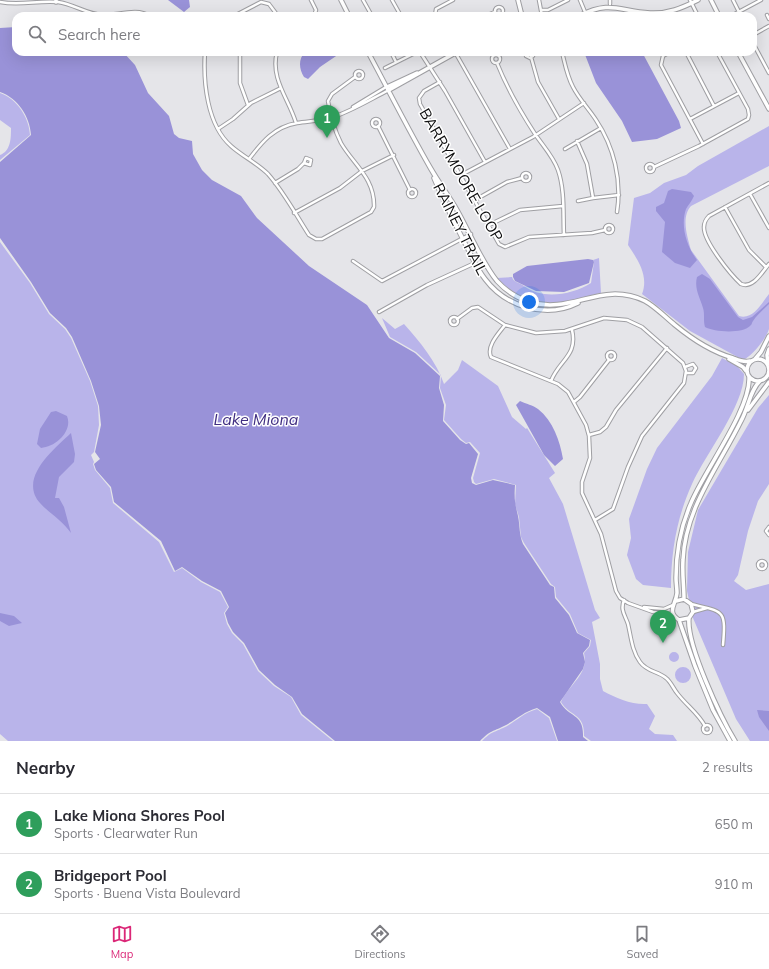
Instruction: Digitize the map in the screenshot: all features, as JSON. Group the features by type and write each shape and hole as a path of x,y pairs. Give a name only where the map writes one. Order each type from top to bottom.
{"street":[{"path":"311,0 316,10 315,12"},
{"path":"341,0 347,12"},
{"path":"363,0 370,12"},
{"path":"392,0 399,12"},
{"path":"435,12 436,9 453,0"},
{"path":"518,0 521,12"},
{"path":"539,0 541,10 548,10 568,0"},
{"path":"580,0 585,12 610,2 645,12"},
{"path":"670,12 698,0"},
{"path":"711,0 717,12"},
{"path":"733,0 739,12 761,0"},
{"path":"0,2 16,5 56,1 91,12"},
{"path":"242,12 261,2 269,4 275,12"},
{"path":"691,2 696,12"},
{"path":"767,15 769,19"},
{"path":"757,33 769,26"},
{"path":"757,50 769,73"},
{"path":"205,56 205,94 218,129 232,147 266,172 275,183 309,235 318,240 371,212 374,205 371,190 363,170 341,142 328,99 332,94 355,77"},
{"path":"240,56 240,83 248,105"},
{"path":"277,56 275,71 296,123"},
{"path":"370,56 432,171"},
{"path":"393,56 396,62"},
{"path":"385,68 409,56"},
{"path":"421,56 440,82 485,162"},
{"path":"249,159 262,141 273,132 296,123 333,117 350,110 362,100 388,89 449,56"},
{"path":"458,56 510,149"},
{"path":"526,56 531,58 538,82 559,119"},
{"path":"563,56 569,78 577,94 601,128 609,144 615,164 619,195 617,212"},
{"path":"663,56 661,65 703,144"},
{"path":"688,56 714,106"},
{"path":"654,167 703,144 748,119 749,112 719,56"},
{"path":"740,56 769,109"},
{"path":"497,63 510,92 550,155 558,171 561,184 564,235"},
{"name":"BARRYMOORE LOOP","path":"440,82 422,93 419,101 499,244 505,247 529,237 564,235 605,230"},
{"path":"218,129 233,119 248,105 281,88"},
{"path":"690,119 739,93"},
{"path":"461,176 536,135 584,103"},
{"path":"378,126 394,155 410,190"},
{"path":"565,149 601,128"},
{"path":"577,141 587,164 593,198"},
{"path":"294,213 340,188 363,170 394,155"},
{"path":"275,183 304,163"},
{"name":"RAINEY TRAIL","path":"432,171 471,234 494,276 514,295 527,301 546,305 562,305 607,294 625,295 640,299 658,310 688,335 743,367 747,372"},
{"name":"RAINEY TRAIL","path":"432,171 447,210 475,263 485,279 494,289 507,300 521,306 534,309 552,310 570,306 579,301"},
{"path":"475,200 507,182 522,178"},
{"path":"769,183 706,219 704,228 709,242 739,282 744,286 752,284 769,264"},
{"path":"750,194 769,228"},
{"path":"578,202 593,198 619,195"},
{"path":"489,225 520,210 563,206"},
{"path":"725,207 749,250 766,267"},
{"path":"353,261 382,281 471,234"},
{"path":"379,312 427,285 475,263"},
{"path":"457,318 472,308 478,307 505,325 536,333 555,333 572,330 599,319 622,318 638,324 682,360 686,373 682,386 642,436 628,467 613,509 595,520"},
{"path":"505,325 491,346 489,352 491,357 552,381 563,387 574,402 589,435 590,458 582,489 584,498 595,520 602,539 614,587 618,596 653,612 672,614 679,620 704,688 730,741"},
{"path":"552,381 555,373 571,351 574,341 572,330"},
{"path":"756,359 769,336"},
{"path":"589,435 604,429 616,410 667,348"},
{"path":"684,599 682,559 688,525 706,483 726,452 744,416 754,388 760,380 767,376 767,355 769,349"},
{"name":"RAINEY TRAIL","path":"725,356 744,362 750,361"},
{"path":"672,614 678,553 690,505 701,480 739,415 748,390 749,377 747,372 750,361 762,359 768,365"},
{"path":"574,402 580,397 609,360"},
{"path":"685,367 693,364 696,368 693,373 686,373"},
{"path":"749,377 752,380 760,380"},
{"path":"744,416 769,382"},
{"path":"769,527 766,531 769,535"},
{"path":"642,607 664,609 684,599"},
{"path":"684,599 691,604 710,607 719,612 723,617 725,626 723,645"},
{"path":"624,600 622,609 633,647 639,661 646,668 669,681 698,715 705,726"},
{"path":"691,604 693,612"},
{"path":"710,607 693,612 689,618 688,630 716,704 735,741"},
{"path":"679,620 689,618"}],"shaded area":[{"path":"0,93 17,104 25,115 30,135 0,160 0,155 4,153 10,144 11,128 0,120"},
{"path":"769,126 769,166 691,206 686,216 686,227 691,250 739,316 744,317 753,313 769,294 769,329 765,338 758,347 743,360 690,331 642,294 644,281 641,268 639,262 628,245 634,198 650,193 664,183 686,175 698,166"},
{"path":"0,242 30,283 49,314 65,329 71,338 90,381 98,406 99,425 94,452 91,455 95,470 110,488 113,503 159,542 174,572 182,568 201,582 220,592 228,607 224,613 227,624 232,633 243,644 258,671 274,686 291,697 301,715 333,741 8,741 0,734"},
{"path":"599,258 601,293 568,302 538,302 520,296 497,278 512,277 515,281 539,293 566,293 591,283 593,260"},
{"path":"382,318 395,329 404,324 427,352 440,374 416,352 390,337"},
{"path":"722,358 737,366 744,374 738,400 698,472 682,509 672,561 671,588 643,585 636,579 627,555 631,538 629,519 647,469 657,448 712,376"},
{"path":"462,360 498,386 512,417 526,429 527,428 555,473 549,478 563,504 595,610 600,618 592,622 600,664 600,679 603,691 624,700 647,704 655,716 649,729 655,734 673,735 677,741 591,741 584,736 584,729 580,719 561,702 584,667 584,653 590,646 591,640 578,633 570,614 556,597 555,587 551,584 521,537 519,517 515,504 516,485 494,479 476,484 474,482 473,478 480,453 470,442 466,443 461,439 444,420 446,405 440,388 441,376 444,384 458,370"},
{"path":"769,395 769,484 758,501 748,531 738,575 734,581 746,590 769,584 769,741 750,741 736,719 693,618 687,591 688,552 698,510 758,408"},
{"path":"674,652 679,657 674,662 669,657"},
{"path":"683,667 689,669 691,675 689,681 683,683 677,681 675,675 677,669"},
{"path":"537,709 549,718 557,741 482,741 492,733 508,726 527,713"}],"water":[{"path":"168,0 189,0 190,7 184,12"},
{"name":"Lake Miona","path":"12,27 12,56 127,56 135,65 148,93 169,116 174,134 179,138 192,141 193,154 202,170 212,180 241,196 257,218 309,266 367,305 389,338 415,353 440,376 439,388 444,405 443,421 460,440 466,444 469,443 478,454 471,478 472,483 476,485 493,480 515,485 515,501 523,544 550,585 554,587 555,598 569,615 577,633 590,640 589,646 583,653 585,662 583,669 560,702 579,720 583,729 583,737 588,741 558,741 550,717 537,708 492,732 480,741 335,741 302,714 292,697 275,685 259,670 244,643 233,632 228,623 225,613 229,607 221,591 202,581 182,567 175,571 161,541 114,502 111,487 96,470 94,464 100,459 95,452 101,425 99,406 91,381 72,337 66,328 50,313 31,282 0,238 0,162 31,135 28,122 22,109 12,99 0,92 0,28"},
{"path":"302,56 336,56 320,67 308,79 304,77 301,71"},
{"path":"586,56 644,56 679,121 681,128 657,139 632,142 622,121 596,83"},
{"path":"672,189 691,192 694,196 686,209 684,216 684,229 688,243 697,260 690,268 675,263 662,252 665,222 656,211 656,207 664,203 668,191"},
{"path":"588,259 593,260 594,262 589,283 564,292 536,291 515,281 513,277 513,274 527,266"},
{"path":"702,274 710,279 738,317 743,320 752,317 769,302 769,304 746,329 728,331 709,329 705,327 704,310 696,285 697,277"},
{"path":"520,401 538,409 552,425 558,438 563,459 555,466 544,455 516,405"},
{"path":"56,411 67,416 68,427 62,437 52,445 41,448 37,444 40,429 51,412"},
{"path":"71,433 75,454 74,462 59,477 55,498 59,498 64,507 71,533 64,524 40,503 34,493 33,484 41,465 56,447"},
{"path":"0,613 14,616 22,623 9,626 0,621"},
{"path":"757,710 769,711 769,731 759,717"}],"place":[{"name":"Lake Miona Shores Pool","path":"327,138"},
{"name":"Bridgeport Pool","path":"663,643"}]}
